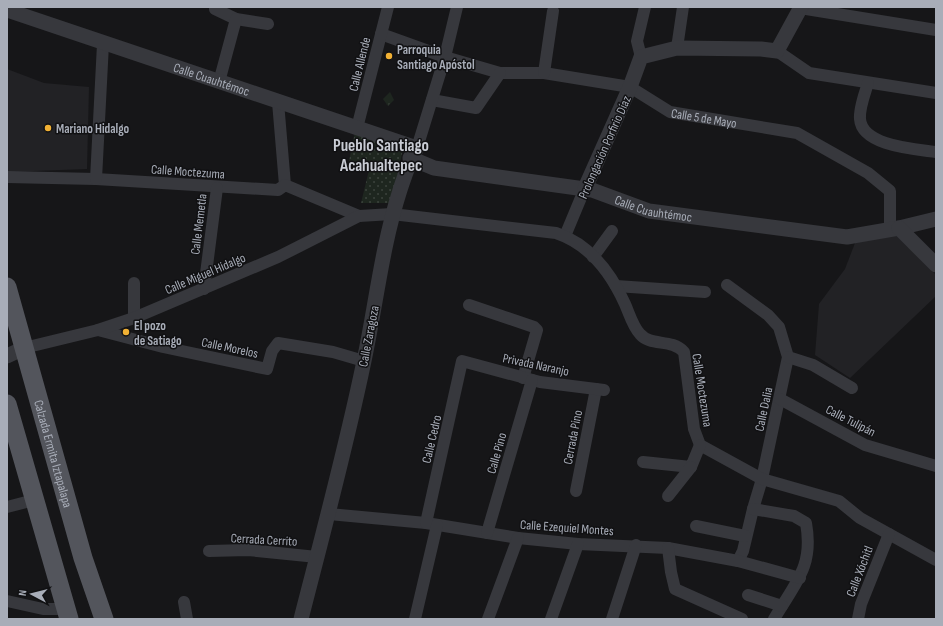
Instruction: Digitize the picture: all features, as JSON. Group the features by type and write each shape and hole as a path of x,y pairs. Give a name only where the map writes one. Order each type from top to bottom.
{"main road":[{"name":"Calzada Ermita Iztapalapa","path":"7,287 83,558 104,619"},
{"path":"7,404 67,614"}],"street":[{"path":"215,7 215,9 236,19 268,24"},
{"name":"Calle Allende","path":"357,128 388,7"},
{"name":"Calle Zaragoza","path":"301,619 330,514 364,361 384,246 392,214 432,100 445,57 457,7"},
{"path":"645,7 637,41 641,57 677,48 761,49 777,51 809,73 936,93"},
{"path":"677,48 683,7"},
{"path":"777,51 800,7 936,30"},
{"name":"Calle Cuauhtémoc","path":"12,10 103,44 357,128 413,153 434,168 585,188 649,211 847,237 894,229 936,219"},
{"path":"544,73 553,11"},
{"path":"220,82 236,19"},
{"name":"Calle 5 de Mayo","path":"381,34 445,57 500,73 544,73 630,87 670,112 797,133 868,173 890,191 894,229"},
{"path":"96,179 103,44"},
{"name":"Prolongación Porfirio Díaz","path":"565,236 630,87 641,57"},
{"path":"432,100 476,108 500,73"},
{"path":"868,83 859,116 861,127 870,136 882,141 936,152"},
{"path":"278,102 285,185 359,216"},
{"name":"Calle Moctezuma","path":"7,177 96,179 217,188 278,190 285,185"},
{"name":"Calle Memetla","path":"204,289 217,188"},
{"name":"Calle Moctezuma","path":"392,214 543,231 565,236 593,256 606,270 616,286 639,334 647,340 678,345 684,352 694,429 700,445 762,479 839,502 860,518 936,560"},
{"name":"Calle Miguel Hidalgo","path":"24,348 98,330 134,318 278,257 359,216 392,214"},
{"path":"894,229 936,265"},
{"path":"593,256 612,231"},
{"path":"134,283 134,318"},
{"name":"Calle Dalia","path":"727,285 768,315 779,327 788,357 762,479 743,551 738,561"},
{"path":"616,286 704,292"},
{"name":"Calle Pino","path":"469,306 534,327 537,330 527,379 487,534"},
{"name":"Calle Morelos","path":"98,330 267,369 272,351 278,343 333,352 364,361"},
{"path":"7,356 24,348"},
{"path":"788,357 813,365 852,388"},
{"name":"Privada Naranjo","path":"462,362 527,379 600,389"},
{"name":"Calle Cedro","path":"415,619 462,362"},
{"name":"Cerrada Pino","path":"576,491 600,389"},
{"name":"Calle Tulipán","path":"780,399 865,445 936,466"},
{"path":"668,496 691,467 700,445"},
{"path":"643,462 691,467"},
{"path":"10,507 34,500"},
{"path":"753,509 794,516 806,523 809,538 808,557 800,578 774,619"},
{"name":"Calle Ezequiel Montes","path":"330,514 432,524 518,538 578,544 668,548 738,561 800,578"},
{"path":"696,526 746,536"},
{"name":"Calle Xóchitl","path":"858,619 861,604 889,534"},
{"path":"488,619 518,538"},
{"path":"551,619 578,544"},
{"path":"612,619 636,546"},
{"path":"668,548 671,572 676,589 742,619"},
{"name":"Cerrada Cerrito","path":"209,551 248,550 317,557"},
{"path":"748,595 782,606"},
{"path":"7,601 67,614"},
{"path":"184,602 187,619"}],"shaded area":[{"name":"Mariano Hidalgo","path":"7,69 44,83 89,87 87,169 7,172"},
{"path":"896,233 936,275 936,296 850,378 815,355 819,304 845,269 855,243"}],"green space":[{"path":"390,92 394,100 388,106 383,99"},
{"path":"355,132 403,149 391,203 361,203 369,170 348,166"}],"place":[{"name":"Parroquia Santiago Apóstol","path":"389,56"},
{"name":"Mariano Hidalgo","path":"48,128"},
{"name":"El pozo de Satiago","path":"126,332"}],"district":[{"name":"Pueblo Santiago Acahualtepec","path":"381,155"}]}
